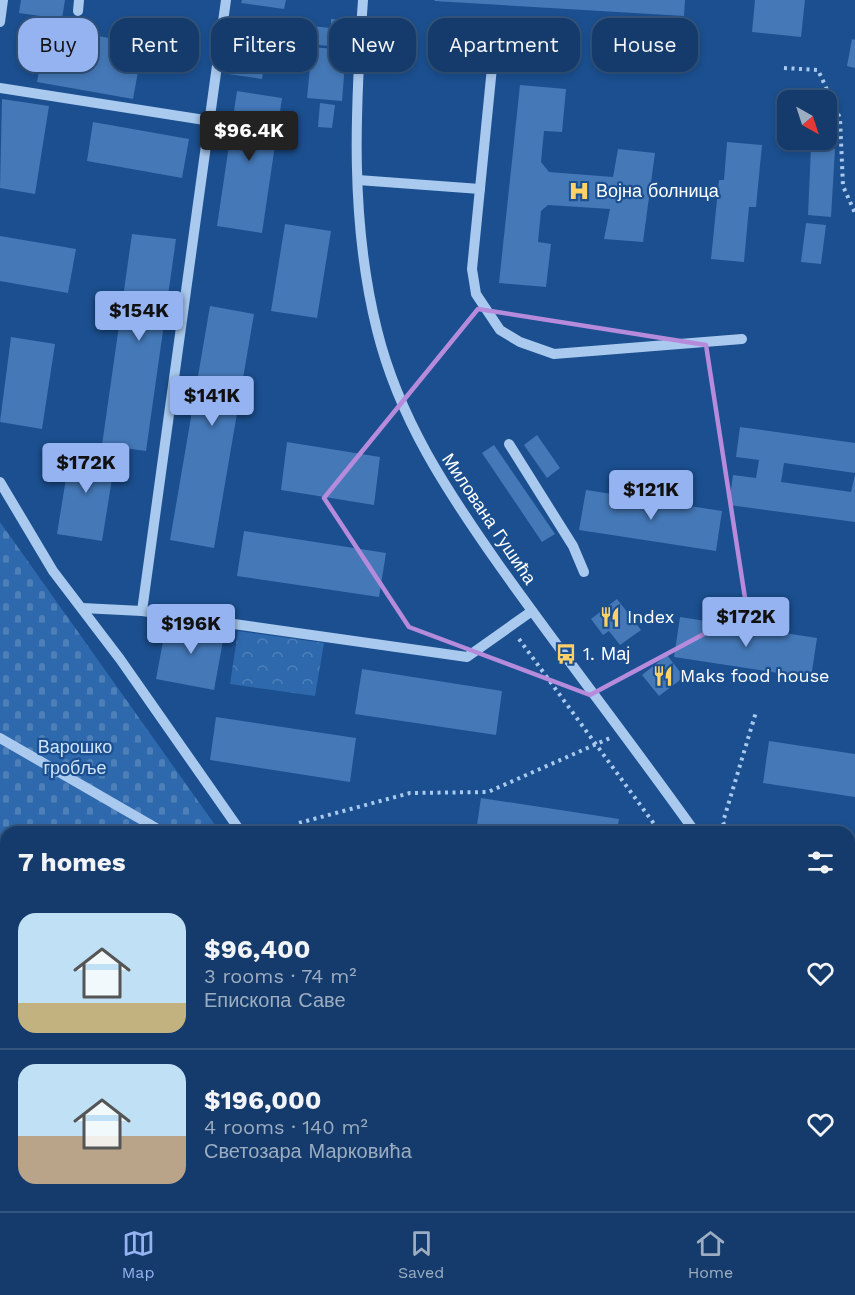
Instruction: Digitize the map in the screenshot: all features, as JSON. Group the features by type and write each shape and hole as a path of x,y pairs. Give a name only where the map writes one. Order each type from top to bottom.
{"street":[{"path":"0,22 3,0"},
{"path":"142,611 226,0"},
{"name":"Милована Гушића","path":"363,0 356,96 362,249 370,298 390,373 409,422 454,503 690,826"},
{"path":"492,72 472,269 476,294 500,330 520,342 554,354 742,339"},
{"path":"0,88 211,121"},
{"path":"358,180 480,189"},
{"path":"509,444 573,546 584,572"},
{"path":"0,482 53,571 82,608 237,826"},
{"path":"82,608 142,611 467,657 531,611"},
{"path":"0,738 154,826"}],"path":[{"path":"784,68 818,70 840,118 843,186 855,213"},
{"path":"509,626 656,826"},
{"path":"725,826 723,822 756,712"},
{"path":"295,826 410,793 488,792 622,733"}],"highlighted area":[{"path":"478,309 706,345 747,611 590,695 409,627 324,498"}],"green space":[{"name":"Варошко гробље","path":"0,522 216,826 0,826"},
{"path":"238,631 324,643 315,696 230,684"}],"building":[{"path":"21,0 65,0 62,18 19,13"},
{"path":"242,0 286,0 284,9 241,3"},
{"path":"435,0 685,0 684,16 434,1"},
{"path":"755,0 805,0 801,37 752,32"},
{"path":"317,27 329,28 329,46 317,45"},
{"path":"98,36 110,38 110,72 138,72 133,99 37,82 39,72 98,72"},
{"path":"852,39 855,40 855,68 847,66"},
{"path":"317,47 329,48 329,72 344,72 342,101 307,98 310,72 317,72"},
{"path":"228,72 263,72 262,79 228,74"},
{"name":"Војна болница","path":"520,85 566,89 562,132 544,131 541,162 549,172 613,177 618,149 655,153 643,242 604,239 610,209 548,205 541,211 538,242 551,244 546,287 499,283"},
{"path":"237,91 282,98 262,233 217,226"},
{"path":"2,99 49,106 35,194 0,188"},
{"path":"320,103 335,105 332,128 318,127"},
{"path":"93,122 189,139 182,178 87,161"},
{"path":"727,142 762,145 756,207 749,207 744,262 711,259 719,180 724,180"},
{"path":"811,150 835,150 831,217 808,215"},
{"path":"806,223 826,225 821,264 801,262"},
{"path":"285,224 331,231 317,318 271,311"},
{"path":"132,234 176,239 146,451 102,445"},
{"path":"0,236 76,249 68,293 0,281"},
{"path":"210,306 254,314 214,548 170,540"},
{"path":"11,337 55,344 42,429 0,422"},
{"path":"740,427 855,443 855,473 784,463 781,482 851,492 855,475 855,522 729,505 733,475 756,478 759,460 736,457"},
{"path":"537,435 560,468 547,478 524,445"},
{"path":"287,442 380,457 374,505 281,490"},
{"path":"494,445 555,534 542,542 482,453"},
{"path":"71,447 116,454 102,541 57,534"},
{"path":"586,490 722,511 716,551 579,530"},
{"path":"244,531 386,553 379,597 237,576"},
{"path":"617,599 641,630 620,645 609,631 603,635 591,619"},
{"path":"680,617 817,638 811,678 674,657"},
{"path":"167,620 225,630 214,690 156,679"},
{"name":"Maks food house","path":"667,655 684,677 659,696 642,675"},
{"path":"362,669 502,691 496,735 355,714"},
{"path":"216,717 356,738 350,782 210,760"},
{"path":"769,741 855,754 855,797 763,783"},
{"path":"481,798 619,819 618,826 477,826"}],"place":[{"name":"Војна болница","path":"579,191"},
{"name":"Index","path":"610,617"},
{"name":"1. Мај","path":"566,654"},
{"name":"Maks food house","path":"663,676"}]}
